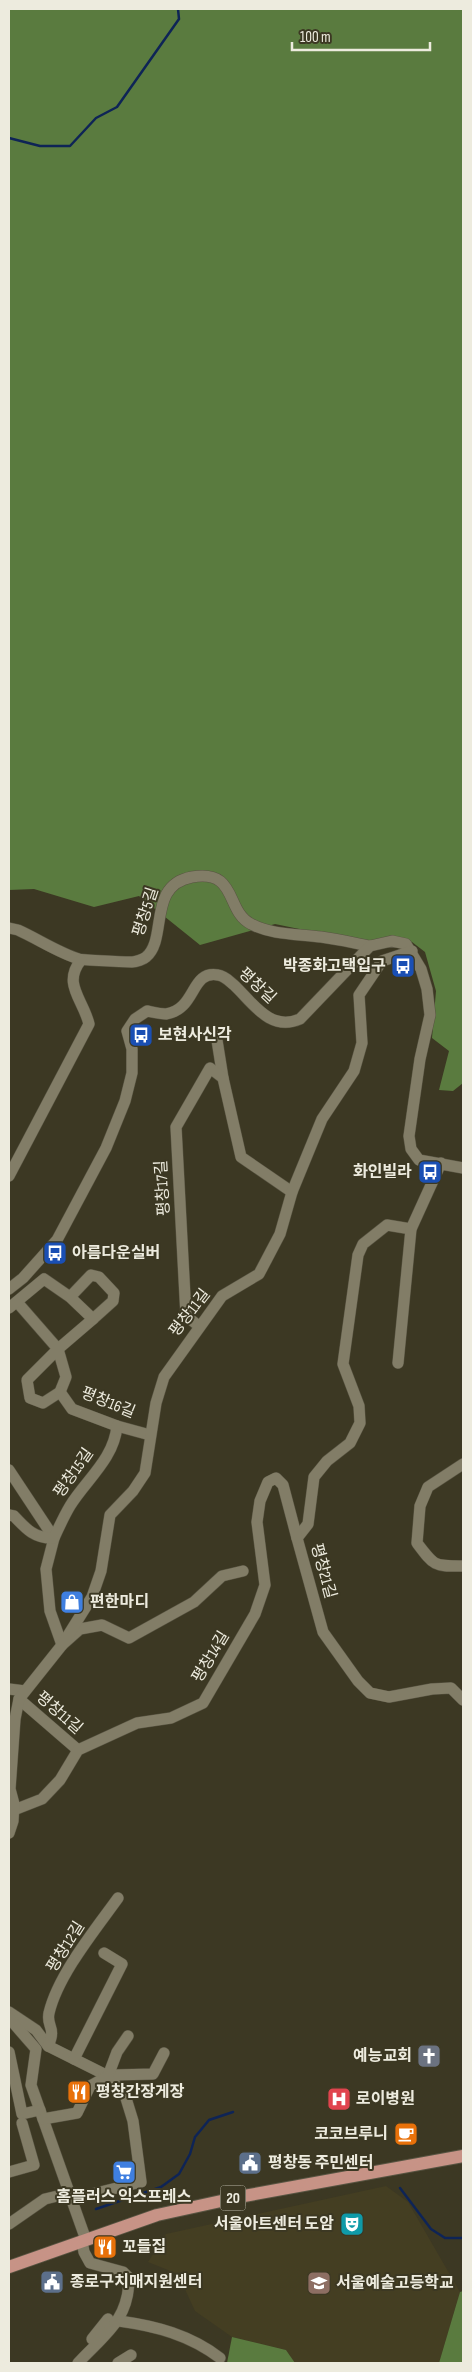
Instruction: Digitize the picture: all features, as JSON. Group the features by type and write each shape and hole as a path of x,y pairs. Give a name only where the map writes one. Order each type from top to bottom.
{"main road":[{"name":"20","path":"9,2267 157,2215 244,2196 463,2156"}],"street":[{"name":"평창5길","path":"9,928 18,930 81,960 134,962 147,957 154,944 163,902 171,886 191,877 212,877 222,882 244,919 250,924 269,930 324,937 370,946"},
{"path":"370,946 384,941 401,942 412,951 421,969 426,988 430,1015 420,1059 409,1136 412,1149 419,1160 463,1168"},
{"name":"평창길","path":"9,1290 23,1278 56,1240 106,1148 125,1101 132,1073 132,1049 128,1031 134,1019 147,1011 166,1014 183,1006 199,980 211,974 224,977 270,1020 278,1023 293,1022 300,1018 370,946"},
{"name":"평창11길","path":"9,1833 14,1810 10,1795 15,1719 22,1695 62,1645 95,1588 101,1571 110,1515 132,1491 145,1472 156,1403 164,1377 222,1296 259,1274 280,1234 292,1192 322,1119 354,1070 362,1043 359,995 382,961 412,951"},
{"path":"9,1176 89,1024 74,989 73,972 81,960"},
{"path":"216,1034 241,1157 292,1192"},
{"name":"평창17길","path":"199,1326 186,1316 176,1127 210,1068 224,1078"},
{"path":"398,1362 411,1229 441,1163"},
{"name":"평창21길","path":"411,1229 387,1225 363,1244 358,1255 343,1364 359,1406 360,1423 350,1443 327,1461 314,1477 308,1524 297,1538 323,1632 358,1681 370,1693 389,1698 432,1689 451,1688 463,1700"},
{"path":"70,1297 91,1275 98,1277 114,1293 113,1301 93,1319 58,1349 26,1380 30,1398 43,1403 60,1392 66,1377 58,1349 13,1305 44,1278 70,1297 93,1319"},
{"name":"평창16길","path":"60,1392 72,1409 117,1426 150,1435"},
{"name":"평창15길","path":"62,1645 50,1611 46,1569 54,1538 70,1506 97,1471 116,1440 117,1426"},
{"path":"463,1464 428,1487 420,1506 417,1543 437,1566 463,1566"},
{"name":"평창15길","path":"9,1470 54,1538"},
{"name":"평창14길","path":"78,1750 137,1723 171,1718 203,1703 255,1614 265,1585 257,1522 260,1501 268,1482 276,1478 283,1485 297,1538"},
{"path":"9,1515 14,1516 29,1532 45,1538 54,1538"},
{"name":"평창11길","path":"62,1645 80,1629 102,1625 130,1638 194,1602 222,1576 243,1571"},
{"name":"평창11길","path":"9,1689 22,1695 78,1750"},
{"path":"14,1810 42,1799 60,1780 78,1750"},
{"name":"평창12길","path":"48,2046 53,2035 48,2015 66,1974 118,1898"},
{"path":"74,2059 122,1964 104,1953"},
{"path":"9,2012 36,2030 48,2046 110,2078 125,2095 133,2121 142,2182 45,2200 9,2224"},
{"path":"9,2018 36,2049 31,2085 71,2196 84,2240 84,2252 90,2263 123,2272 129,2278 129,2290 113,2320 78,2363"},
{"path":"110,2078 117,2052 128,2036"},
{"path":"9,2052 22,2114 42,2115 78,2113 90,2086 113,2075 153,2074 164,2053"},
{"path":"9,2172 34,2165 22,2123"},
{"path":"113,2320 174,2332 202,2344 220,2358"},
{"path":"73,2363 113,2320"},
{"path":"118,2363 131,2355"}],"shaded area":[{"name":"서울예술고등학교","path":"386,2186 408,2202 460,2292 439,2363 295,2363 286,2350 232,2337 195,2311 178,2274 148,2262 166,2234"}],"green space":[{"path":"9,9 463,9 463,1083 453,1091 439,1090 449,1051 432,1038 436,991 425,952 412,942 378,940 372,944 275,924 200,945 139,896 94,907 34,889 9,890"},
{"path":"463,2291 463,2363 439,2363 460,2292"},
{"path":"232,2337 286,2350 295,2363 227,2363"}],"waterway":[{"path":"9,138 40,146 70,146 96,118 117,107 179,19 178,9"},
{"path":"96,2209 161,2187 179,2174 190,2154 195,2137 209,2120 233,2112"},
{"path":"400,2188 431,2229 445,2238 463,2238"}],"place":[{"name":"박종화고택입구","path":"403,966"},
{"name":"보현사신각","path":"141,1035"},
{"name":"화인빌라","path":"430,1172"},
{"name":"아름다운실버","path":"55,1253"},
{"name":"편한마디","path":"72,1602"},
{"name":"예능교회","path":"429,2056"},
{"name":"평창간장게장","path":"79,2092"},
{"name":"로이병원","path":"339,2099"},
{"name":"코코브루니","path":"406,2134"},
{"name":"평창동 주민센터","path":"250,2163"},
{"name":"홈플러스 익스프레스","path":"124,2172"},
{"name":"서울아트센터 도암","path":"352,2224"},
{"name":"꼬들집","path":"105,2247"},
{"name":"종로구치매지원센터","path":"52,2282"},
{"name":"서울예술고등학교","path":"319,2283"}]}
